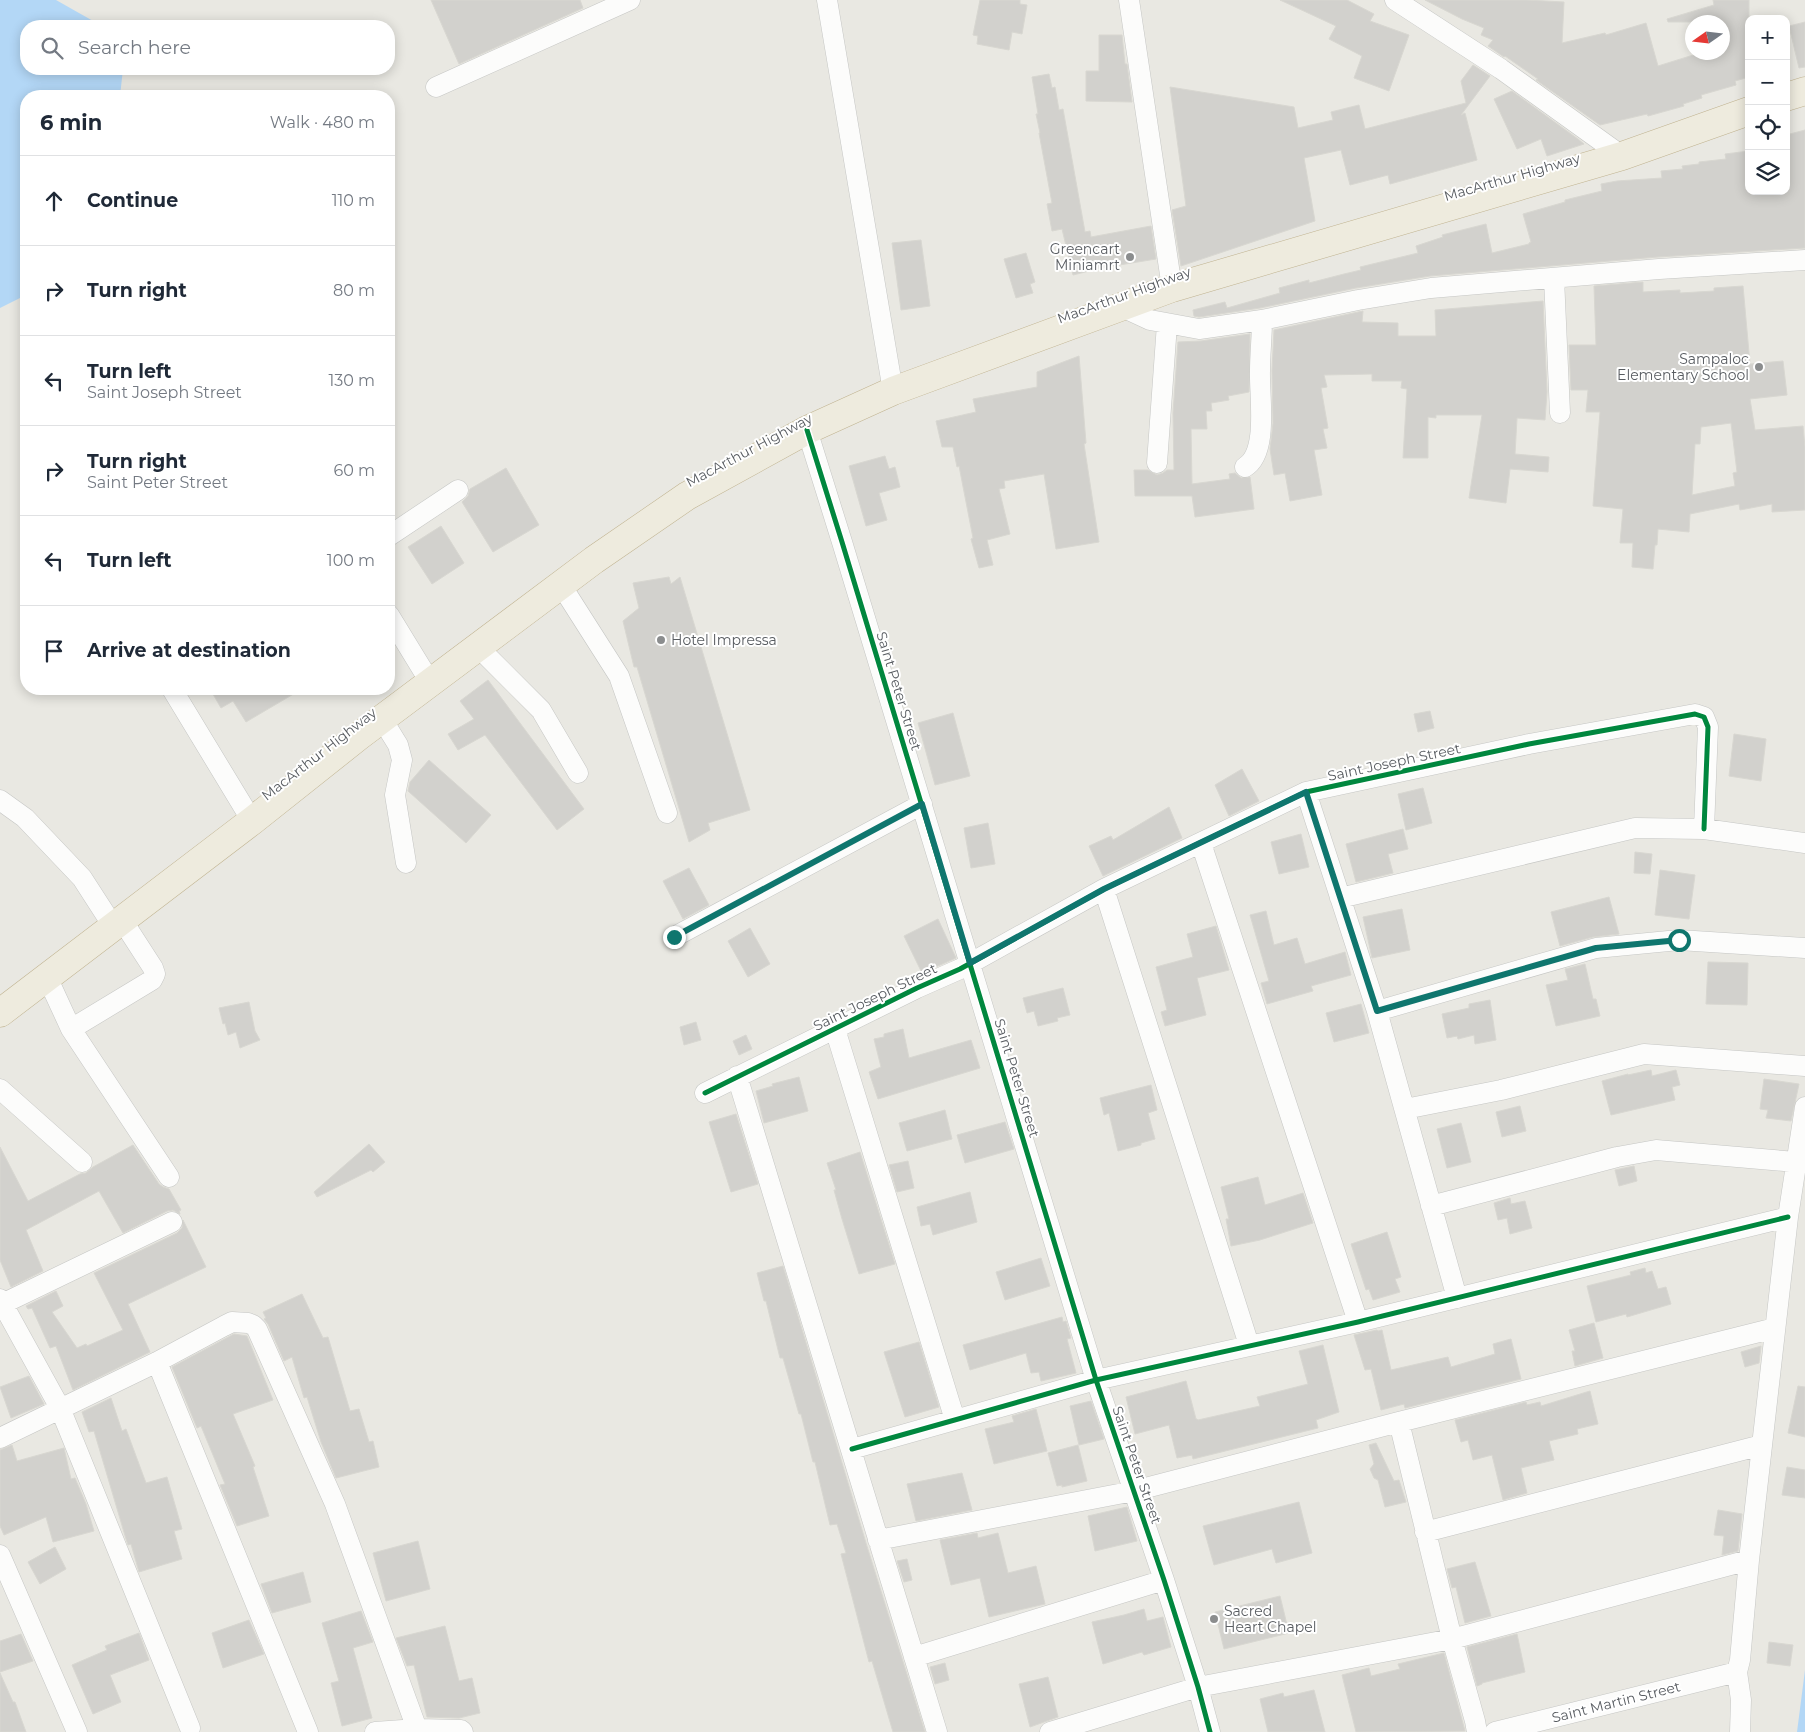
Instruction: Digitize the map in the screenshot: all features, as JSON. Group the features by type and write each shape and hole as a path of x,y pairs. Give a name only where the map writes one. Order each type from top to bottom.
{"highway":[{"path":"1790,96 1805,91"},
{"name":"MacArthur Highway","path":"0,1013 252,821 430,682 594,560 687,496 807,430 892,392 1172,288 1622,156 1745,112"}],"street":[{"path":"827,0 892,392"},
{"path":"1129,0 1172,288"},
{"path":"1395,0 1501,69 1622,156"},
{"path":"436,88 624,1"},
{"path":"1122,307 1150,320 1199,329 1262,320 1358,300 1431,288 1658,269 1805,260"},
{"path":"1554,278 1560,413"},
{"path":"1245,467 1255,459 1261,428 1260,372 1262,320"},
{"path":"1157,463 1167,324"},
{"name":"Saint Peter Street","path":"807,430 1096,1380 1164,1580 1198,1687 1210,1732"},
{"path":"395,532 458,490"},
{"path":"561,585 618,676 667,813"},
{"path":"395,625 430,682"},
{"path":"478,647 540,710 578,774"},
{"path":"176,695 252,821"},
{"name":"Saint Joseph Street","path":"705,1092 970,963 1104,889 1306,792 1529,744 1695,714 1704,717 1708,728 1704,829"},
{"path":"382,719 398,745 402,760 395,795 406,863"},
{"path":"1306,792 1377,1011 1457,1298"},
{"path":"0,800 26,818 82,878 153,968 155,974 152,980 71,1029"},
{"path":"674,937 922,804"},
{"path":"1340,898 1635,828 1704,829 1805,843"},
{"path":"1201,843 1358,1322"},
{"path":"1104,889 1248,1345"},
{"path":"1377,1011 1596,948 1679,940 1805,948"},
{"path":"47,977 71,1029 169,1178"},
{"path":"835,1029 955,1420"},
{"path":"1405,1109 1501,1090 1644,1054 1805,1066"},
{"path":"737,1076 937,1732"},
{"path":"0,1090 82,1162"},
{"path":"1740,1732 1741,1700 1737,1672 1740,1660 1749,1560 1788,1217 1805,1107"},
{"path":"1432,1206 1616,1157 1656,1150 1796,1162"},
{"path":"852,1449 1096,1380 1358,1322 1788,1217"},
{"path":"172,1222 1,1303 60,1408 186,1731"},
{"path":"0,1438 157,1362 232,1322 253,1325 257,1329 334,1504 417,1729"},
{"path":"878,1540 1134,1491 1399,1422 1775,1328"},
{"path":"157,1362 308,1732"},
{"path":"1399,1422 1425,1532 1477,1732"},
{"path":"1425,1532 1762,1445"},
{"path":"0,1555 77,1732"},
{"path":"1050,1732 1198,1687 1452,1639 1749,1560"},
{"path":"914,1657 1164,1580"},
{"name":"Saint Martin Street","path":"1502,1731 1737,1672"},
{"path":"376,1732 417,1729 461,1730 463,1732"}],"water":[{"path":"0,0 56,0 91,20 20,20 20,75 122,75 121,90 20,90 20,298 0,308"},
{"path":"1805,1670 1805,1732 1797,1732"}],"building":[{"path":"431,0 580,0 583,8 459,64"},
{"path":"980,0 1020,0 1020,4 1027,5 1022,34 1012,32 1009,50 977,44 978,36 973,35"},
{"path":"1280,0 1347,0 1374,14 1370,21 1409,35 1389,91 1354,78 1362,56 1329,39 1336,26"},
{"path":"1425,0 1564,2 1562,43 1605,33 1606,35 1646,23 1658,66 1685,58 1685,60 1730,60 1730,15 1685,15 1685,22 1668,22 1667,19 1714,5 1713,0 1749,0 1749,15 1745,15 1745,78 1735,81 1736,85 1701,95 1702,98 1683,104 1684,106 1648,116 1647,114 1600,125 1536,80 1538,79 1488,46 1493,40 1481,35 1484,28"},
{"path":"1805,22 1805,67 1799,68 1790,26"},
{"path":"1099,35 1122,35 1132,102 1086,101 1086,71 1099,71"},
{"path":"1473,65 1490,76 1461,115 1465,113 1477,160 1390,184 1388,175 1350,185 1341,150 1304,158 1315,221 1181,266 1172,210 1186,206 1170,87 1294,107 1298,128 1333,120 1331,112 1359,105 1365,129 1466,103 1461,81"},
{"path":"1049,74 1052,88 1055,87 1059,110 1063,109 1085,232 1090,231 1091,237 1151,226 1156,259 1101,268 1073,275 1062,229 1052,231 1047,204 1052,203 1036,114 1038,114 1032,77"},
{"path":"1512,91 1584,144 1547,156 1541,139 1517,149 1494,99"},
{"path":"1805,130 1805,248 1658,257 1430,276 1356,288 1260,308 1199,317 1194,316 1193,310 1225,302 1227,308 1280,293 1279,288 1309,280 1309,283 1361,270 1360,267 1418,253 1416,246 1443,237 1442,235 1486,224 1492,253 1529,244 1531,242 1523,214 1565,202 1565,200 1602,191 1601,184 1662,178 1661,171 1683,169 1682,166 1699,164 1699,162 1726,159 1725,154 1745,152 1745,195 1790,195 1790,134"},
{"path":"921,240 930,306 901,310 892,243"},
{"path":"1026,253 1035,282 1030,284 1033,293 1016,298 1004,259"},
{"path":"1643,282 1643,292 1680,290 1680,293 1714,291 1714,288 1743,286 1750,364 1783,361 1787,395 1750,399 1755,430 1803,426 1805,510 1772,512 1772,504 1740,510 1739,504 1690,514 1689,532 1658,529 1653,569 1632,567 1633,543 1620,543 1623,509 1593,506 1600,412 1586,412 1588,390 1571,390 1569,345 1596,345 1594,286","holes":["1731,423 1737,472 1733,473 1735,486 1692,495 1695,444 1700,444 1701,427"]},
{"path":"1543,301 1547,392 1545,420 1517,418 1515,454 1549,457 1548,472 1510,469 1506,503 1469,498 1482,415 1436,415 1436,418 1428,417 1428,458 1403,458 1407,389 1401,388 1402,381 1372,381 1372,374 1324,375 1327,387 1321,388 1328,428 1323,429 1327,448 1314,450 1322,495 1290,501 1285,473 1274,475 1270,449 1273,423 1272,371 1274,330 1363,311 1362,322 1398,323 1398,336 1436,336 1435,310"},
{"path":"1250,334 1249,392 1228,396 1229,400 1211,403 1212,411 1206,411 1207,429 1191,429 1192,484 1230,479 1229,474 1235,473 1241,478 1250,477 1254,509 1195,517 1192,496 1135,496 1134,470 1148,470 1157,475 1167,470 1174,470 1173,413 1178,342 1201,341"},
{"path":"1079,356 1086,443 1084,444 1099,542 1056,549 1044,474 1004,481 1005,488 999,489 1010,534 987,540 993,565 979,568 971,539 973,538 959,466 957,467 953,447 942,447 936,421 976,412 973,399 1037,387 1037,372"},
{"path":"885,456 889,469 895,467 900,487 879,493 887,520 866,526 849,466"},
{"path":"506,468 539,525 493,552 462,502 468,496 470,489"},
{"path":"441,526 464,563 432,584 408,547"},
{"path":"669,577 671,584 680,577 750,810 708,823 710,830 689,842 637,667 634,667 623,621 639,608 633,583"},
{"path":"488,680 584,809 557,830 485,735 458,750 448,734 474,719 460,701"},
{"path":"213,695 292,695 246,722 233,701 221,708"},
{"path":"1430,711 1434,728 1418,732 1414,714"},
{"path":"953,713 970,776 935,785 918,723"},
{"path":"1734,734 1766,739 1761,781 1729,776"},
{"path":"429,760 491,815 466,843 408,791 410,782"},
{"path":"1242,769 1259,801 1229,816 1215,785"},
{"path":"1423,788 1432,823 1406,830 1398,794"},
{"path":"1169,807 1182,838 1103,876 1089,846 1111,836 1113,840"},
{"path":"988,823 995,864 971,868 964,828"},
{"path":"1403,829 1408,849 1388,854 1393,873 1356,882 1346,844"},
{"path":"1301,834 1309,867 1279,874 1271,842"},
{"path":"1635,852 1652,854 1650,874 1634,873"},
{"path":"689,868 709,905 683,919 663,881"},
{"path":"1660,870 1695,875 1689,919 1655,915"},
{"path":"1609,897 1619,934 1593,937 1560,946 1551,912"},
{"path":"1402,909 1410,950 1372,958 1363,917"},
{"path":"1266,911 1274,945 1297,938 1305,964 1345,952 1351,975 1311,986 1313,991 1267,1004 1261,983 1269,981 1250,915"},
{"path":"938,919 956,958 922,973 904,936"},
{"path":"1216,926 1229,970 1197,978 1206,1015 1165,1026 1161,1012 1167,1010 1156,967 1193,957 1187,934"},
{"path":"750,928 770,964 748,977 728,941"},
{"path":"1708,962 1748,963 1747,1005 1706,1004"},
{"path":"1585,964 1593,999 1596,999 1600,1016 1556,1026 1546,985 1568,980 1565,969"},
{"path":"1063,988 1070,1015 1057,1018 1058,1021 1038,1026 1034,1011 1027,1013 1023,998"},
{"path":"1490,1000 1496,1040 1475,1044 1474,1035 1458,1039 1457,1036 1447,1038 1442,1014 1469,1008 1469,1004"},
{"path":"249,1002 255,1031 260,1040 240,1048 236,1032 228,1035 219,1008"},
{"path":"1361,1004 1369,1033 1334,1042 1326,1013"},
{"path":"696,1022 701,1040 684,1045 680,1027"},
{"path":"903,1029 909,1058 971,1040 980,1068 878,1099 869,1072 881,1067 874,1039"},
{"path":"746,1035 752,1049 739,1055 733,1041"},
{"path":"1651,1070 1652,1076 1676,1070 1680,1085 1672,1087 1675,1100 1611,1115 1602,1081"},
{"path":"799,1077 808,1111 764,1123 756,1091 773,1086 772,1084"},
{"path":"1764,1079 1799,1084 1791,1121 1766,1118 1768,1110 1760,1109"},
{"path":"1151,1085 1157,1110 1148,1113 1155,1139 1118,1151 1109,1113 1104,1115 1100,1098"},
{"path":"1520,1106 1526,1131 1502,1137 1496,1112"},
{"path":"945,1110 952,1139 907,1151 899,1123"},
{"path":"736,1114 758,1184 731,1192 709,1122"},
{"path":"1005,1122 1014,1149 965,1163 957,1135"},
{"path":"1461,1123 1471,1162 1447,1168 1437,1129"},
{"path":"369,1144 385,1162 373,1172 371,1170 317,1197 314,1192"},
{"path":"133,1145 159,1184 169,1189 181,1210 179,1211 180,1214 173,1210 167,1211 123,1233 99,1191 26,1230 43,1271 11,1287 0,1260 0,1147 28,1201 80,1174 86,1173 93,1167"},
{"path":"860,1152 895,1264 859,1274 827,1163"},
{"path":"908,1161 914,1188 897,1192 889,1165"},
{"path":"1634,1166 1637,1181 1619,1186 1615,1170"},
{"path":"1258,1177 1265,1205 1303,1193 1313,1223 1260,1240 1231,1246 1226,1219 1229,1219 1221,1187"},
{"path":"970,1192 977,1222 933,1235 930,1224 921,1226 917,1207"},
{"path":"1510,1198 1511,1204 1525,1201 1532,1228 1510,1234 1507,1218 1498,1220 1494,1203"},
{"path":"183,1220 206,1267 128,1304 150,1352 73,1390 56,1346 50,1348 32,1308 28,1309 26,1306 56,1291 63,1306 52,1312 77,1348 86,1344 87,1346 123,1330 94,1273 177,1233 182,1228"},
{"path":"1387,1232 1401,1277 1395,1279 1400,1292 1373,1300 1369,1289 1366,1290 1351,1244"},
{"path":"1041,1258 1050,1286 1005,1300 996,1272"},
{"path":"783,1266 925,1732 893,1732 872,1661 869,1662 841,1554 846,1553 837,1524 830,1525 815,1462 813,1462 801,1414 799,1414 783,1358 780,1358 757,1273"},
{"path":"1645,1268 1646,1273 1652,1271 1658,1289 1666,1287 1671,1304 1627,1317 1626,1314 1596,1322 1587,1286 1631,1275 1630,1272"},
{"path":"302,1294 323,1338 328,1337 350,1411 359,1409 369,1442 373,1441 379,1467 336,1478 321,1442 307,1397 304,1398 292,1357 284,1361 264,1319 266,1318 263,1312"},
{"path":"1062,1317 1063,1322 1066,1321 1071,1338 1067,1339 1076,1373 1041,1381 1039,1372 1031,1373 1026,1353 970,1370 963,1345"},
{"path":"1594,1323 1603,1358 1575,1366 1572,1351 1575,1351 1569,1330"},
{"path":"1382,1330 1391,1370 1448,1357 1451,1367 1495,1354 1493,1344 1511,1339 1521,1379 1405,1408 1404,1404 1381,1410 1371,1369 1365,1370 1354,1335"},
{"path":"234,1334 247,1336 273,1400 233,1414 255,1466 253,1467 269,1516 237,1526 220,1485 225,1484 201,1426 197,1428 172,1367"},
{"path":"919,1342 939,1407 905,1417 884,1352"},
{"path":"1323,1345 1339,1412 1316,1420 1318,1428 1193,1459 1192,1455 1177,1458 1169,1425 1135,1434 1126,1397 1186,1381 1196,1419 1198,1420 1260,1406 1257,1397 1308,1384 1299,1351"},
{"path":"1761,1346 1759,1363 1745,1367 1741,1352"},
{"path":"29,1376 44,1404 11,1418 0,1387"},
{"path":"1798,1386 1805,1387 1805,1437 1788,1433"},
{"path":"1590,1391 1598,1424 1577,1429 1578,1434 1549,1441 1554,1460 1521,1468 1527,1493 1503,1500 1492,1455 1473,1460 1468,1440 1461,1442 1455,1420 1526,1402 1527,1405 1540,1402 1541,1406"},
{"path":"111,1398 122,1431 126,1429 146,1483 167,1477 182,1529 174,1531 182,1559 139,1572 131,1544 128,1545 126,1539 94,1431 89,1432 82,1412"},
{"path":"1091,1401 1104,1439 1079,1445 1070,1406"},
{"path":"1036,1409 1047,1451 994,1464 985,1429 1014,1422 1012,1416"},
{"path":"1376,1443 1394,1481 1399,1480 1406,1502 1385,1507 1378,1480 1374,1478 1370,1469 1374,1464 1369,1445"},
{"path":"12,1445 17,1461 64,1448 71,1479 75,1478 86,1504 94,1531 53,1542 46,1517 4,1535 0,1526 0,1450"},
{"path":"1078,1445 1087,1481 1062,1487 1062,1485 1057,1486 1048,1453"},
{"path":"1787,1467 1805,1470 1805,1498 1782,1495"},
{"path":"962,1473 972,1510 916,1521 907,1484"},
{"path":"1299,1502 1312,1553 1276,1563 1272,1549 1214,1565 1203,1526"},
{"path":"1127,1507 1137,1541 1095,1551 1088,1516"},
{"path":"1718,1510 1742,1514 1738,1551 1722,1555 1724,1536 1714,1535"},
{"path":"977,1533 978,1538 998,1533 1008,1573 1036,1566 1045,1604 989,1617 980,1578 951,1585 940,1540"},
{"path":"418,1541 430,1589 386,1601 373,1553"},
{"path":"55,1547 66,1569 40,1584 28,1562"},
{"path":"907,1559 912,1580 904,1582 897,1561"},
{"path":"1475,1562 1491,1616 1465,1623 1456,1587 1452,1588 1447,1569"},
{"path":"303,1572 311,1602 272,1613 261,1584"},
{"path":"1280,1596 1289,1633 1224,1649 1215,1612"},
{"path":"1144,1609 1147,1621 1163,1617 1171,1647 1144,1655 1142,1652 1103,1664 1092,1622"},
{"path":"361,1611 373,1642 353,1648 372,1718 342,1726 331,1683 339,1681 322,1623"},
{"path":"249,1620 264,1654 223,1668 212,1633"},
{"path":"445,1626 459,1681 472,1678 480,1713 459,1718 427,1717 414,1665 407,1666 396,1638"},
{"path":"139,1633 149,1660 110,1675 121,1702 93,1714 72,1665 107,1650 105,1646"},
{"path":"21,1634 33,1661 0,1672 0,1641"},
{"path":"1517,1634 1525,1672 1477,1686 1467,1647"},
{"path":"1769,1642 1793,1645 1790,1666 1767,1663"},
{"path":"1444,1653 1465,1731 1356,1732 1342,1675 1369,1668 1371,1676 1400,1669 1398,1664"},
{"path":"945,1663 949,1680 935,1684 930,1667"},
{"path":"0,1673 13,1702 15,1702 26,1732 0,1732"},
{"path":"1048,1677 1058,1717 1030,1727 1019,1684"},
{"path":"1314,1690 1325,1732 1268,1732 1260,1699 1283,1693 1284,1697"}],"cycle path":[{"path":"807,430 1096,1380 1164,1580 1198,1687 1210,1732"},
{"path":"705,1093 917,988 960,969 1104,889 1306,792 1529,744 1695,714 1704,717 1708,727 1704,829"},
{"path":"852,1449 1096,1380 1358,1322 1788,1217"}],"place":[{"name":"Greencart Miniamrt","path":"1130,257"},
{"name":"Sampaloc Elementary School","path":"1759,367"},
{"name":"Hotel Impressa","path":"661,640"},
{"name":"Sacred Heart Chapel","path":"1214,1619"}],"route":[{"path":"674,937 922,804 970,963 1104,889 1306,792 1377,1011 1596,948 1679,940"}]}
